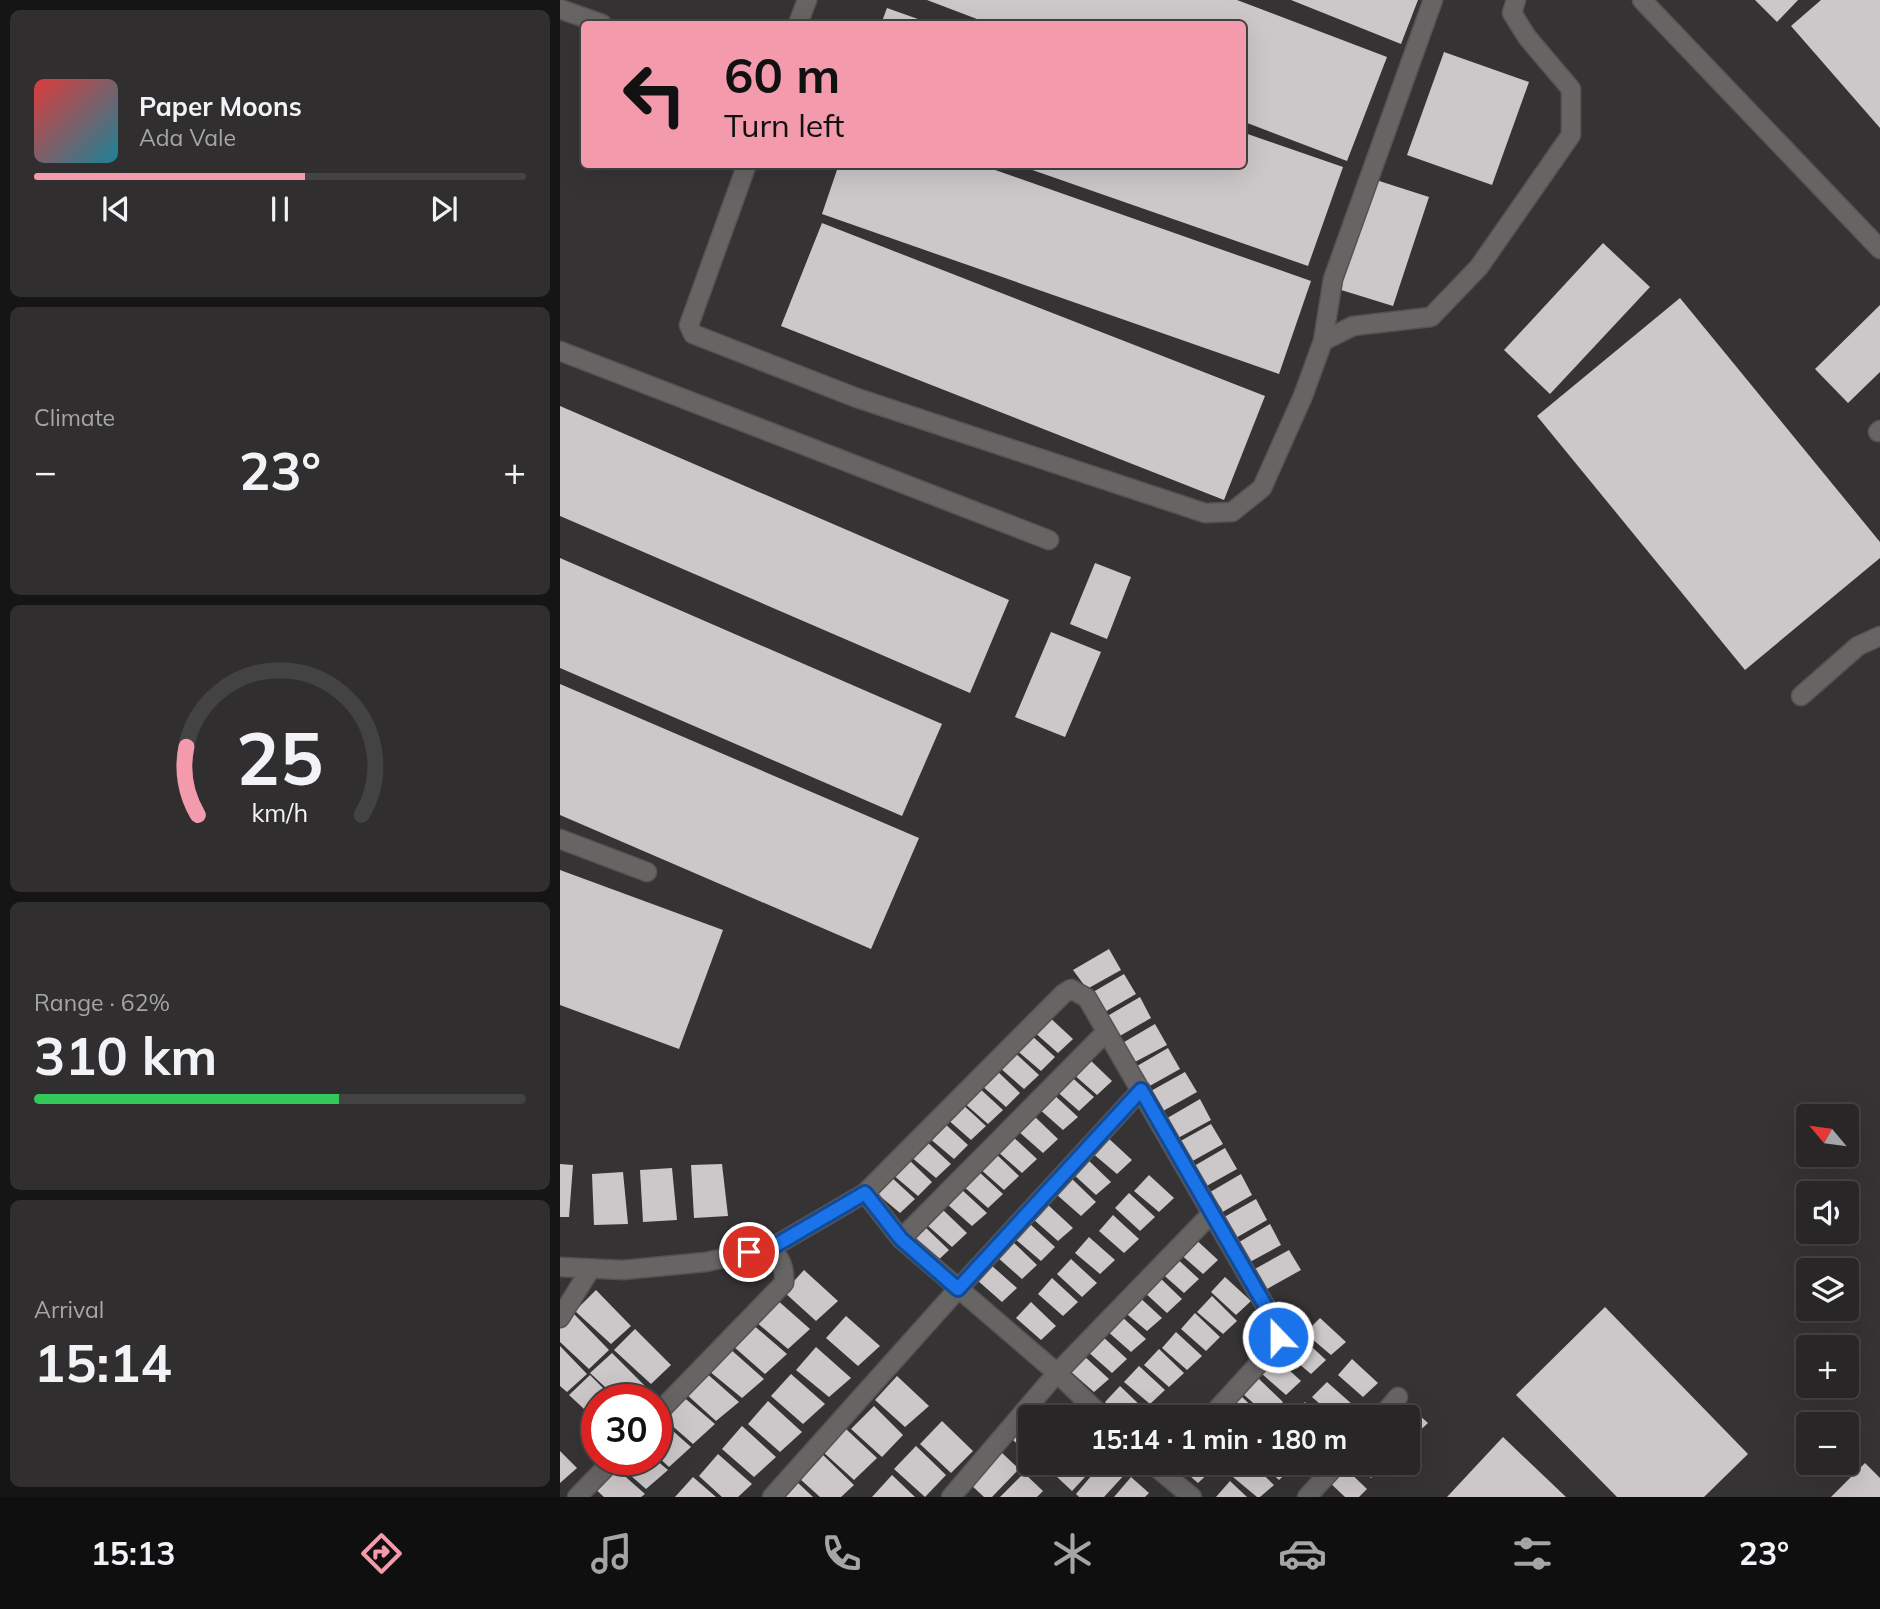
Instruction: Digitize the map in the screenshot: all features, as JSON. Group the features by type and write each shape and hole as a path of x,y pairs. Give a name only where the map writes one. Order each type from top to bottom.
{"street":[{"path":"799,21 807,0"},
{"path":"746,168 689,326 694,334 857,398 1205,513 1232,512 1262,488 1303,396 1323,341 1333,279 1433,0"},
{"path":"1323,341 1353,326 1431,317 1479,267 1571,135 1571,89 1527,37 1512,13 1516,0"},
{"path":"1642,0 1880,249"},
{"path":"560,9 594,21"},
{"path":"560,351 1049,540"},
{"path":"1801,696 1858,646 1880,636"},
{"path":"560,839 647,872"},
{"path":"560,1267 623,1270 706,1262 771,1248 865,1193 1071,989 1087,998 1277,1326 1278,1337 1273,1348 1221,1405"},
{"path":"901,1239 1105,1033"},
{"path":"772,1497 1141,1090"},
{"path":"865,1193 901,1239 1090,1405"},
{"path":"962,1493 1057,1373 1212,1213"},
{"path":"672,1398 784,1283 783,1262 771,1248"},
{"path":"560,1318 590,1270"},
{"path":"1391,1405 1398,1397"},
{"path":"577,1497 598,1475"},
{"path":"1169,1475 1192,1497"},
{"path":"1307,1497 1327,1475"}],"building":[{"path":"927,0 1237,0 1387,57 1347,161 1246,123 1246,21 982,21"},
{"path":"1291,0 1418,0 1401,44"},
{"path":"1755,0 1798,0 1777,22"},
{"path":"1821,0 1880,0 1880,128 1791,26"},
{"path":"887,8 924,21 882,21"},
{"path":"1444,52 1529,82 1492,185 1407,155"},
{"path":"1246,133 1343,167 1308,266 1027,168 1246,168"},
{"path":"838,168 989,168 1311,281 1279,374 822,214"},
{"path":"1373,179 1429,197 1393,306 1338,289"},
{"path":"822,223 1265,396 1224,500 781,326"},
{"path":"1603,243 1650,287 1550,394 1504,350"},
{"path":"1680,298 1880,542 1880,558 1745,670 1537,416"},
{"path":"1880,305 1880,372 1848,403 1815,369"},
{"path":"560,406 1009,600 970,693 560,516"},
{"path":"560,558 942,724 902,816 560,668"},
{"path":"1095,563 1131,577 1107,639 1070,624"},
{"path":"1051,632 1101,652 1065,737 1015,717"},
{"path":"560,684 919,838 871,949 560,815"},
{"path":"560,870 723,930 679,1049 560,1005"},
{"path":"1109,949 1121,970 1087,989 1073,970"},
{"path":"1124,974 1136,994 1103,1013 1088,995"},
{"path":"1140,997 1151,1018 1118,1037 1104,1018"},
{"path":"1047,1015 1073,1039 1058,1053 1033,1031"},
{"path":"1155,1024 1167,1045 1133,1063 1119,1045"},
{"path":"1030,1034 1055,1057 1041,1071 1015,1049"},
{"path":"1168,1048 1180,1069 1146,1088 1132,1069"},
{"path":"1013,1051 1039,1075 1024,1089 999,1067"},
{"path":"1087,1057 1112,1081 1097,1095 1072,1073"},
{"path":"995,1069 1020,1093 1006,1107 981,1085"},
{"path":"1185,1072 1197,1092 1163,1111 1149,1092"},
{"path":"1068,1074 1094,1097 1079,1111 1054,1089"},
{"path":"977,1086 1003,1110 988,1124 963,1102"},
{"path":"1052,1093 1078,1117 1063,1130 1038,1108"},
{"path":"1200,1099 1211,1120 1178,1138 1164,1120"},
{"path":"960,1102 986,1126 971,1140 946,1118"},
{"path":"1033,1115 1058,1139 1043,1153 1018,1131"},
{"path":"943,1122 968,1145 954,1159 928,1137"},
{"path":"1211,1124 1223,1144 1189,1163 1175,1144"},
{"path":"1011,1135 1037,1159 1022,1173 997,1151"},
{"path":"1106,1136 1132,1160 1117,1174 1091,1152"},
{"path":"925,1140 951,1164 936,1178 910,1156"},
{"path":"1225,1148 1237,1169 1203,1188 1189,1169"},
{"path":"994,1152 1019,1176 1004,1190 979,1168"},
{"path":"907,1158 932,1182 918,1196 892,1174"},
{"path":"1086,1158 1111,1182 1096,1195 1072,1173"},
{"path":"560,1164 573,1165 569,1217 560,1217"},
{"path":"722,1164 728,1216 694,1218 691,1165"},
{"path":"672,1168 677,1220 643,1222 640,1170"},
{"path":"977,1170 1003,1194 988,1208 963,1186"},
{"path":"623,1172 628,1224 594,1225 592,1174"},
{"path":"1241,1174 1252,1195 1219,1214 1205,1195"},
{"path":"889,1175 915,1199 900,1213 874,1191"},
{"path":"1149,1175 1174,1198 1159,1212 1134,1191"},
{"path":"1071,1178 1096,1202 1081,1216 1056,1194"},
{"path":"961,1189 987,1213 972,1226 947,1204"},
{"path":"1129,1193 1155,1217 1140,1231 1115,1208"},
{"path":"1256,1199 1267,1220 1234,1239 1219,1220"},
{"path":"1047,1204 1073,1228 1058,1241 1033,1219"},
{"path":"942,1209 967,1233 952,1247 927,1225"},
{"path":"1113,1215 1139,1239 1124,1253 1099,1231"},
{"path":"1030,1224 1055,1247 1041,1261 1015,1239"},
{"path":"1270,1224 1281,1245 1248,1263 1234,1245"},
{"path":"924,1226 949,1250 934,1264 909,1242"},
{"path":"1192,1236 1218,1260 1203,1274 1178,1252"},
{"path":"1089,1237 1115,1260 1100,1274 1075,1253"},
{"path":"1012,1241 1037,1265 1022,1279 997,1257"},
{"path":"1289,1250 1301,1270 1267,1289 1253,1270"},
{"path":"1173,1255 1199,1279 1184,1293 1159,1271"},
{"path":"1071,1259 1097,1283 1082,1297 1057,1274"},
{"path":"991,1265 1017,1288 1002,1302 977,1280"},
{"path":"804,1270 838,1301 816,1321 784,1292"},
{"path":"1157,1275 1182,1299 1167,1313 1143,1291"},
{"path":"1225,1277 1251,1301 1236,1315 1211,1292"},
{"path":"1052,1278 1078,1302 1063,1316 1038,1294"},
{"path":"596,1290 631,1326 611,1344 575,1311"},
{"path":"1136,1294 1162,1318 1147,1331 1122,1310"},
{"path":"1212,1296 1237,1321 1223,1334 1197,1312"},
{"path":"776,1299 810,1329 788,1349 756,1322"},
{"path":"1031,1302 1056,1326 1041,1340 1016,1318"},
{"path":"1605,1307 1748,1454 1704,1497 1617,1497 1516,1395"},
{"path":"1195,1313 1220,1337 1206,1351 1181,1329"},
{"path":"574,1314 609,1350 589,1369 560,1342 560,1328"},
{"path":"1120,1315 1146,1339 1131,1352 1106,1330"},
{"path":"846,1316 880,1346 858,1366 826,1338"},
{"path":"1320,1318 1346,1342 1331,1355 1305,1333"},
{"path":"752,1324 787,1354 765,1374 733,1346"},
{"path":"635,1329 671,1365 651,1384 614,1350"},
{"path":"1176,1332 1202,1356 1187,1370 1162,1348"},
{"path":"1101,1335 1127,1359 1112,1373 1087,1351"},
{"path":"1300,1336 1326,1360 1311,1374 1285,1352"},
{"path":"560,1346 587,1374 567,1392 560,1386"},
{"path":"816,1347 851,1378 829,1397 796,1370"},
{"path":"729,1348 764,1379 742,1398 709,1371"},
{"path":"1159,1349 1184,1373 1169,1387 1144,1365"},
{"path":"612,1353 643,1384 602,1384 590,1373"},
{"path":"1083,1355 1109,1379 1094,1392 1069,1370"},
{"path":"1275,1357 1301,1381 1286,1395 1261,1373"},
{"path":"1352,1359 1378,1383 1363,1397 1338,1375"},
{"path":"1139,1366 1165,1390 1150,1404 1124,1382"},
{"path":"704,1371 739,1402 716,1421 685,1393"},
{"path":"791,1374 825,1404 803,1424 771,1396"},
{"path":"590,1375 599,1384 581,1384 581,1406 569,1395"},
{"path":"897,1376 929,1406 905,1427 875,1400"},
{"path":"1258,1378 1283,1402 1280,1405 1256,1405 1243,1394"},
{"path":"1327,1382 1353,1405 1321,1405 1312,1397"},
{"path":"1120,1386 1140,1405 1108,1405 1105,1402"},
{"path":"680,1394 715,1424 693,1444 672,1426 672,1403"},
{"path":"1240,1395 1250,1405 1231,1405"},
{"path":"768,1401 802,1432 780,1452 748,1424"},
{"path":"874,1406 903,1435 882,1457 851,1429"},
{"path":"1420,1416 1428,1423 1420,1430"},
{"path":"942,1421 973,1451 951,1473 920,1444"},
{"path":"742,1426 776,1457 754,1477 722,1449"},
{"path":"846,1429 877,1458 854,1480 823,1452"},
{"path":"672,1430 691,1447 672,1464"},
{"path":"1018,1432 1018,1445 1012,1439"},
{"path":"1503,1437 1566,1497 1447,1497"},
{"path":"916,1446 946,1475 925,1497 894,1469"},
{"path":"560,1451 577,1468 560,1483"},
{"path":"1000,1451 1018,1468 992,1497 984,1497 969,1483"},
{"path":"718,1454 752,1484 738,1497 722,1497 699,1476"},
{"path":"823,1455 854,1485 841,1497 820,1497 800,1479"},
{"path":"1865,1463 1880,1478 1880,1497 1831,1497 1853,1475 1859,1475 1859,1469"},
{"path":"600,1475 624,1475 645,1494 641,1497 604,1497 591,1485"},
{"path":"630,1475 662,1475 646,1489"},
{"path":"892,1475 915,1497 872,1497"},
{"path":"1022,1475 1026,1475 1043,1491 1037,1497 1000,1497"},
{"path":"1057,1475 1087,1475 1072,1491"},
{"path":"1092,1475 1124,1475 1104,1497 1079,1497 1076,1494"},
{"path":"1189,1475 1207,1475 1198,1483"},
{"path":"1264,1475 1274,1485 1257,1497 1233,1477"},
{"path":"1333,1475 1352,1475 1367,1489 1359,1497 1345,1497 1328,1481"},
{"path":"693,1477 716,1497 675,1497"},
{"path":"1131,1477 1149,1493 1145,1497 1114,1497"},
{"path":"796,1481 813,1497 781,1497"},
{"path":"1230,1481 1247,1497 1216,1497"}],"route":[{"path":"749,1252 771,1248 865,1193 901,1239 958,1289 1141,1090 1277,1326 1278,1337"}]}
